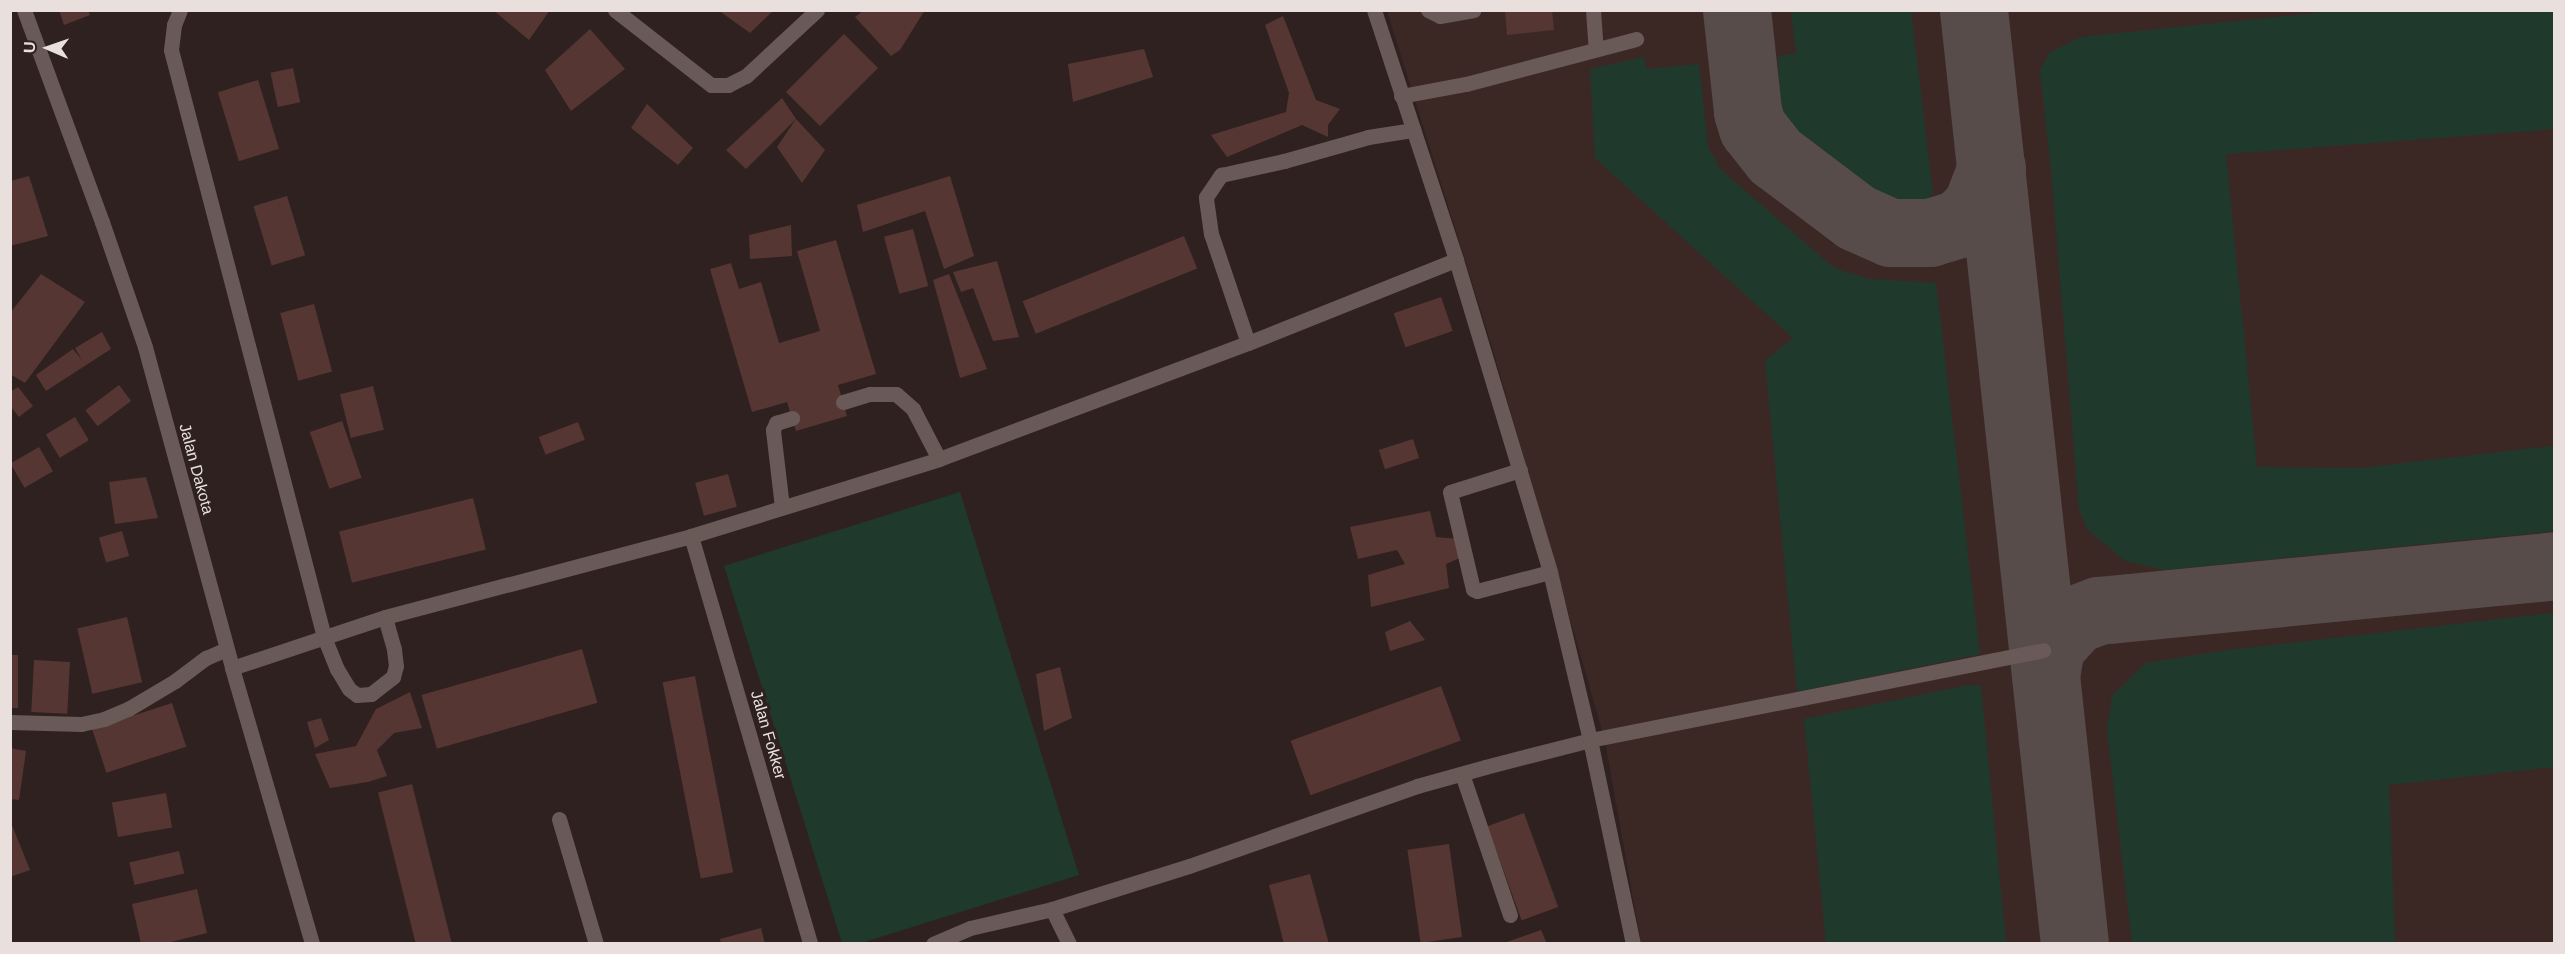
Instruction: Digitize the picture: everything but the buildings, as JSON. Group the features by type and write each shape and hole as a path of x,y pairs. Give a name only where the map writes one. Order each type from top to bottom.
{"street":[{"name":"Jalan Dakota","path":"24,10 145,347 231,668 312,944"},
{"path":"180,10 174,25 171,50 324,637 337,669 349,689 357,695 371,694 393,677 396,666 385,617"},
{"path":"615,10 711,85 728,85 746,76 817,10"},
{"path":"1374,10 1456,260 1550,572 1590,740 1633,944"},
{"path":"1428,10 1440,16 1473,10"},
{"path":"1593,10 1596,49"},
{"path":"1401,96 1466,84 1636,39"},
{"path":"1248,343 1211,234 1206,197 1221,175 1284,161 1368,137 1413,130"},
{"path":"231,668 385,617 692,536 939,459 1248,343 1456,260"},
{"path":"843,402 870,394 896,394 913,409 939,459"},
{"path":"782,507 773,430 776,423 792,418"},
{"path":"1520,470 1450,492 1473,589 1477,591 1550,572"},
{"name":"Jalan Fokker","path":"692,536 810,944"},
{"path":"10,722 81,724 104,719 128,709 175,681 206,658 226,649"},
{"path":"933,944 970,928 1052,909 1189,866 1297,827 1462,774 1590,740 2043,650"},
{"path":"1462,774 1510,915"},
{"path":"559,819 596,944"},
{"path":"1052,909 1069,944"}],"shaded area":[{"path":"1387,11 2554,11 2554,943 1641,943 1605,741 1491,343"}],"green space":[{"path":"2345,10 2554,11 2554,129 2226,154 2257,467 2360,468 2554,446 2554,531 2164,570 2125,561 2087,529 2079,509 2051,170 2040,71 2049,53 2081,37"},
{"path":"1791,11 1911,11 1933,194 1917,206 1891,202 1840,177 1782,137 1778,56 1796,54"},
{"path":"1644,57 1646,69 1699,64 1708,147 1720,169 1834,268 1869,279 1936,283 1980,654 1797,692 1765,361 1793,338 1595,158 1590,69"},
{"path":"960,492 1079,875 861,943 842,943 724,566"},
{"path":"2554,613 2554,767 2389,785 2395,943 2132,943 2107,729 2112,696 2146,663 2228,650"},
{"path":"1968,685 1981,686 2006,943 1826,943 1804,719"}],"taxiway":[{"path":"1737,10 1748,112 1753,128 1776,157 1857,218 1891,233 1930,233 1960,224 1977,207 1992,168"},
{"path":"1974,10 2075,944"},
{"path":"2046,676 2051,647 2075,620 2099,611 2554,566"}]}
